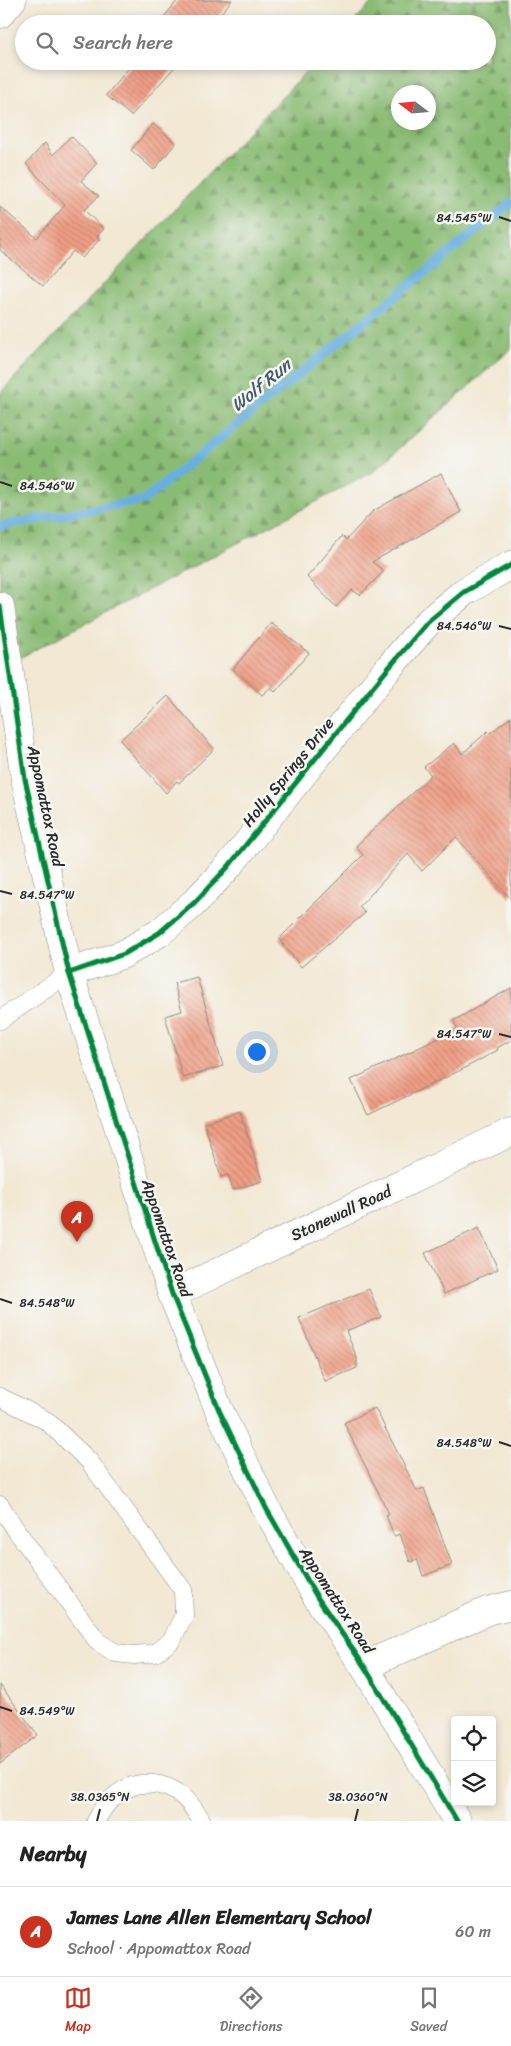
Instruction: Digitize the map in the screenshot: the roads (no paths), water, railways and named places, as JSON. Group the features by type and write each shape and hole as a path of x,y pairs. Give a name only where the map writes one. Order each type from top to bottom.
{"street":[{"path":"0,14 12,0"},
{"name":"Holly Springs Drive","path":"69,973 124,954 158,932 194,903 228,867 386,671 428,622 464,592 511,565"},
{"name":"Appomattox Road","path":"0,606 25,779 69,973 172,1294 219,1410 266,1508 317,1597 364,1666 457,1821"},
{"name":"Stonewall Road","path":"172,1294 511,1132"},
{"path":"364,1666 487,1611 511,1605"}],"lane":[{"path":"0,1020 69,973"},
{"path":"0,1397 47,1422 89,1461 183,1590 184,1615 172,1640 155,1654 134,1655 116,1653 98,1642 16,1530 0,1505"},
{"path":"96,1821 103,1806 117,1793 135,1785 156,1785 174,1790 189,1802 202,1821"}],"waterway":[{"name":"Wolf Run","path":"0,526 144,500 511,203"}],"place":[{"name":"James Lane Allen Elementary School","path":"77,1242"}]}
